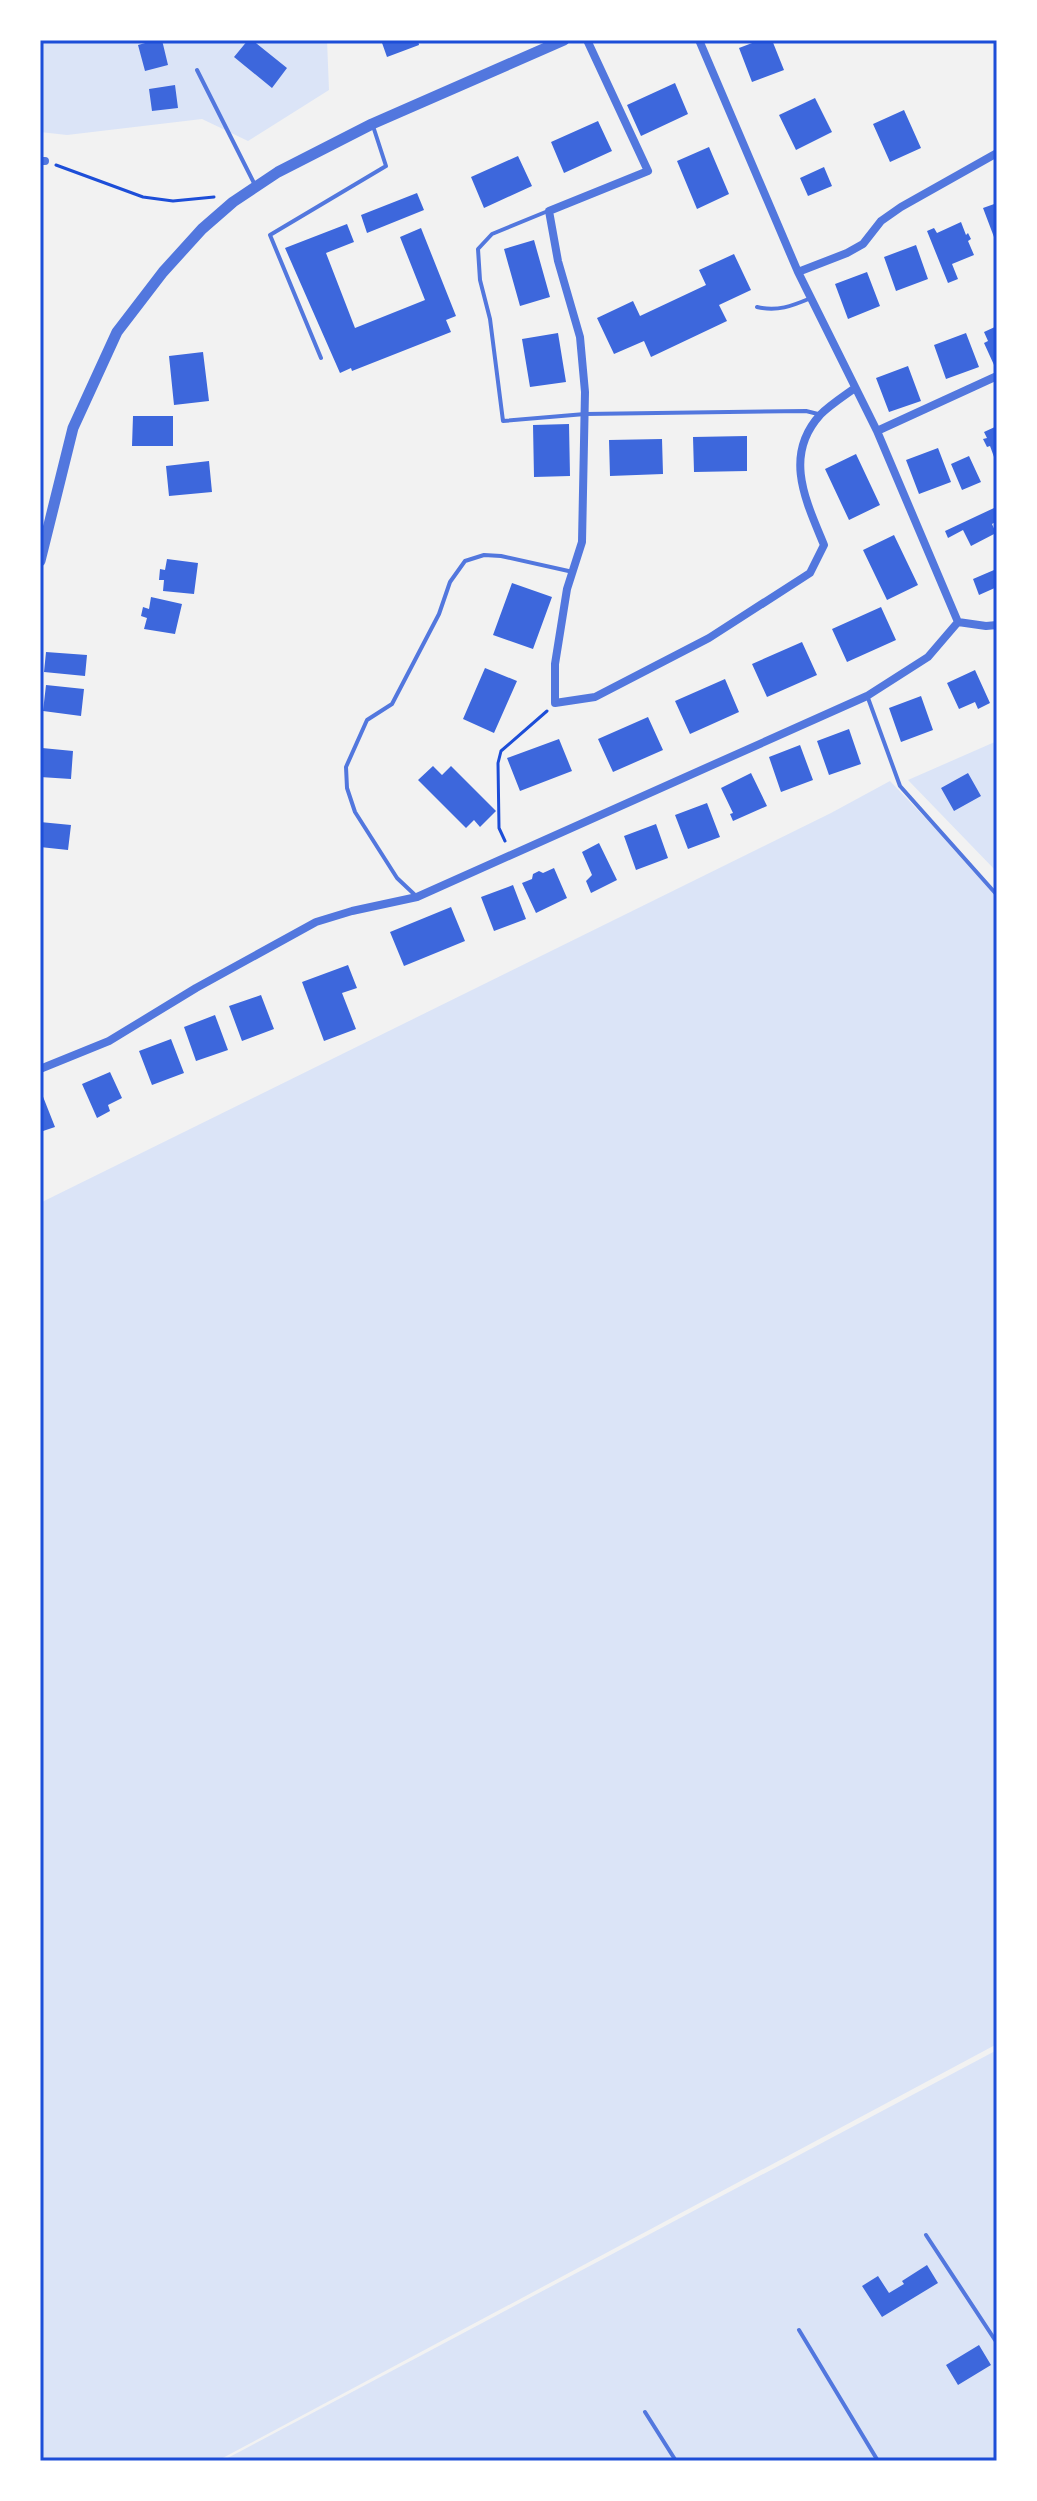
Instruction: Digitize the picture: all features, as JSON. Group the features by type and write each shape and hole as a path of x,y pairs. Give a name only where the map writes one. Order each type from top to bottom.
{"street":[{"path":"40,561 73,428 117,332 163,272 202,229 233,202 278,172 372,124 564,40"},
{"path":"587,40 648,171 549,211 558,261 580,337 585,414 582,542 567,589 555,664 555,703 595,697 709,638 810,573 824,545 806,501 799,465 803,441 821,415 855,388"},
{"path":"699,40 798,272 877,431 958,622"},
{"path":"798,272 863,244 881,221 901,207 997,153"},
{"path":"877,431 997,376"},
{"path":"958,622 997,625"},
{"path":"40,1069 109,1041 196,988 316,922 417,897 867,696 928,657 958,622"}],"lane":[{"path":"197,70 256,187"},
{"path":"321,358 270,235 386,166 372,124"},
{"path":"549,211 492,234 478,249 480,280 490,319 503,421 585,414 806,411 821,415"},
{"path":"757,307 770,310 788,308 811,298"},
{"path":"417,897 397,878 355,812 347,788 346,767 367,720 392,704 439,614 450,582 465,561 484,555 501,556 573,572"},
{"path":"867,696 900,786 997,895"},
{"path":"926,2235 997,2343"},
{"path":"799,2330 878,2461"},
{"path":"645,2412 676,2461"}],"path":[{"path":"42,161 143,197 173,201 218,197"},
{"path":"512,856 499,828 498,763 501,751 555,703"}],"shaded area":[{"path":"40,40 327,40 329,90 248,141 202,119 67,135 40,132"},
{"path":"997,741 997,872 908,780"},
{"path":"890,781 997,893 997,2044 217,2461 40,2461 40,1203 831,813"},
{"path":"997,2050 997,2461 222,2461"}],"building":[{"path":"162,40 168,65 145,71 138,45"},
{"path":"248,40 287,68 272,88 234,57"},
{"path":"381,40 418,40 419,45 387,57"},
{"path":"760,40 772,40 784,70 752,82 739,48"},
{"path":"675,83 688,114 641,136 627,105"},
{"path":"175,85 178,108 152,111 149,89"},
{"path":"815,98 832,132 796,150 779,115"},
{"path":"904,110 921,148 890,162 873,124"},
{"path":"598,121 612,151 564,173 551,142"},
{"path":"709,147 729,194 697,209 677,161"},
{"path":"518,156 532,186 484,208 471,177"},
{"path":"824,167 832,186 808,196 800,178"},
{"path":"417,193 424,210 367,233 361,215"},
{"path":"997,203 997,245 983,208"},
{"path":"961,222 971,239 968,241 974,255 952,264 958,279 948,283 927,231 934,228 937,233"},
{"path":"347,224 354,242 326,253 355,328 425,300 400,237 421,228 456,316 446,320 451,332 340,373 285,248"},
{"path":"534,240 550,297 520,306 504,249"},
{"path":"916,245 928,279 896,291 884,257"},
{"path":"734,254 751,290 719,305 727,321 651,357 644,341 614,354 597,318 633,301 640,316 706,285 699,270"},
{"path":"867,272 880,306 848,319 835,284"},
{"path":"997,326 997,364 994,365 984,343 988,341 984,332"},
{"path":"558,333 566,382 530,387 522,339"},
{"path":"966,333 979,367 946,379 934,345"},
{"path":"203,352 209,401 174,405 169,356"},
{"path":"908,366 921,401 889,412 876,378"},
{"path":"133,416 173,416 173,446 132,446"},
{"path":"569,424 570,476 534,477 533,425"},
{"path":"997,426 997,456 994,457 983,439 987,438 984,432"},
{"path":"747,436 747,471 694,472 693,437"},
{"path":"662,439 663,474 610,476 609,440"},
{"path":"938,448 951,482 919,494 906,460"},
{"path":"856,454 880,505 849,520 825,469"},
{"path":"969,456 981,482 962,490 951,464"},
{"path":"209,461 212,492 169,496 166,466"},
{"path":"994,508 997,521 992,524 996,533 971,546 963,530 948,538 945,531"},
{"path":"894,535 918,585 887,600 863,550"},
{"path":"167,559 198,563 194,594 163,591 164,580 159,580 160,569 165,570"},
{"path":"994,570 997,587 979,595 973,579"},
{"path":"512,583 552,597 533,649 493,635"},
{"path":"151,597 182,604 175,634 144,629 147,618 141,616 143,607 149,609"},
{"path":"881,607 896,640 847,662 832,629"},
{"path":"802,642 817,675 767,697 752,664"},
{"path":"46,652 87,655 85,676 44,672"},
{"path":"485,668 517,681 494,733 463,719"},
{"path":"975,670 990,703 978,709 975,702 959,709 947,683"},
{"path":"725,679 739,712 690,734 675,701"},
{"path":"46,685 84,689 81,716 43,711"},
{"path":"921,696 933,730 901,742 889,708"},
{"path":"648,717 663,750 613,772 598,739"},
{"path":"849,729 861,764 829,775 817,741"},
{"path":"559,739 572,771 520,791 507,758"},
{"path":"800,745 813,780 781,792 769,757"},
{"path":"42,748 73,751 71,779 40,777"},
{"path":"433,766 442,775 451,766 496,811 480,827 474,820 466,828 418,780"},
{"path":"751,773 767,806 733,821 730,814 733,813 721,788"},
{"path":"968,773 981,796 954,811 941,788"},
{"path":"707,803 720,837 688,849 675,815"},
{"path":"40,822 71,825 68,850 40,847"},
{"path":"656,824 668,858 636,870 624,836"},
{"path":"599,843 617,880 591,893 586,881 592,875 582,852"},
{"path":"554,868 567,898 536,913 522,883 532,879 533,874 539,871 543,873"},
{"path":"513,885 526,919 494,931 481,897"},
{"path":"451,907 465,941 404,966 390,932"},
{"path":"348,965 357,988 342,993 356,1029 324,1041 302,982"},
{"path":"261,995 274,1029 242,1041 229,1006"},
{"path":"215,1015 228,1050 196,1061 184,1027"},
{"path":"171,1039 184,1073 152,1085 139,1051"},
{"path":"110,1072 122,1098 108,1105 110,1111 97,1118 82,1084"},
{"path":"40,1089 55,1127 40,1132"},
{"path":"927,2265 938,2283 882,2317 862,2286 878,2276 889,2293"},
{"path":"979,2345 991,2365 958,2385 946,2365"}]}
